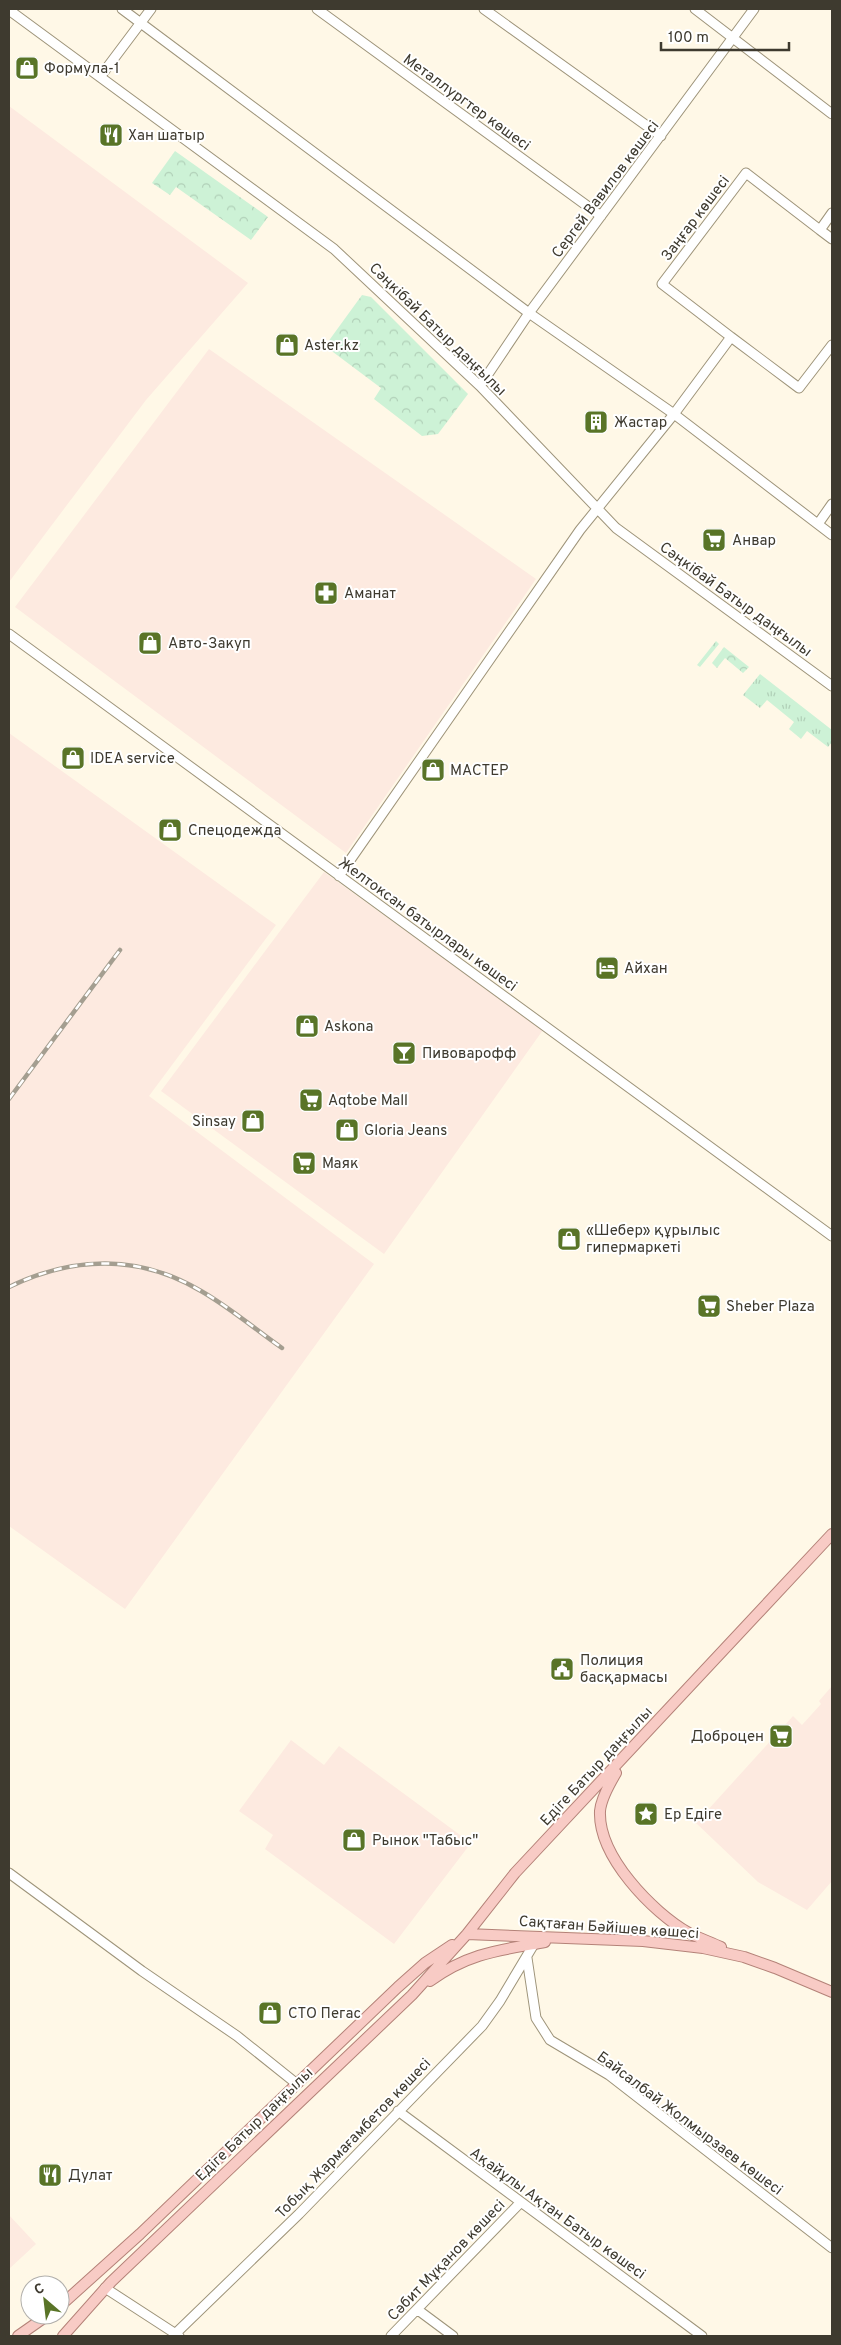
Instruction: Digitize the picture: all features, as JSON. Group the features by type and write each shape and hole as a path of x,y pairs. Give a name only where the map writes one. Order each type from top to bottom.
{"main road":[{"name":"Едіге Батыр даңғылы","path":"63,2336 105,2288 412,1995 467,1934 515,1873 832,1534"},
{"path":"628,1754 610,1783 600,1809 601,1831 617,1863 644,1897 662,1914 688,1933 744,1957"},
{"name":"Едіге Батыр даңғылы","path":"70,2297 140,2234 419,1969 467,1934"},
{"name":"Сақтаған Бәйішев көшесі","path":"467,1934 643,1942 703,1948 744,1957 782,1970 832,1992"},
{"path":"412,1995 442,1972 475,1956 504,1948 566,1938"},
{"path":"18,2336 34,2325"}],"street":[{"path":"122,9 529,313 674,414 832,535"},
{"path":"100,77 151,9"},
{"name":"Металлургтер көшесі","path":"317,9 601,216"},
{"path":"484,9 661,136"},
{"path":"695,9 832,114"},
{"name":"Сергей Вавилов көшесі","path":"480,386 529,313 754,9"},
{"name":"Сәңкібай Батыр даңғылы","path":"9,10 334,250 480,386 616,528 832,686"},
{"name":"Заңғар көшесі","path":"832,239 746,174 662,284 799,388 832,345"},
{"path":"820,230 832,213"},
{"path":"339,876 580,530 674,414 731,337"},
{"path":"818,524 832,504"},
{"name":"Желтоксан батырлары көшесі","path":"9,634 832,1236"},
{"path":"9,1872 142,1971 237,2036 297,2084"},
{"name":"Тобық Жармағамбетов көшесі","path":"176,2336 299,2214 482,2026 527,1958 534,1944"},
{"name":"Байсалбай Жолмырзаев көшесі","path":"527,1958 536,2018 550,2040 609,2075 832,2248"},
{"name":"Ақайұлы Ақтан Батыр көшесі","path":"398,2111 520,2204 702,2336"},
{"name":"Сәбит Мұқанов көшесі","path":"391,2336 520,2204"},
{"path":"105,2288 176,2336"},
{"path":"418,2310 452,2336"}],"shaded area":[{"path":"9,106 248,283 146,400 9,582"},
{"path":"209,349 536,579 346,853 15,607"},
{"path":"9,733 276,925 149,1096 374,1264 125,1609 9,1526"},
{"path":"324,872 543,1030 384,1254 161,1091"},
{"path":"832,1686 832,1881 807,1910 758,1882 696,1823 793,1716 802,1725 821,1704 819,1701"},
{"path":"291,1740 324,1765 339,1746 471,1843 394,1944 265,1849 273,1835 239,1811"},
{"path":"9,2215 36,2244 9,2269"}],"green space":[{"path":"175,151 268,217 251,240 176,187 170,195 152,183"},
{"path":"362,295 371,297 468,394 438,434 422,436 374,399 381,388 325,346"},
{"path":"716,641 719,644 700,667 697,665"},
{"path":"724,647 749,667 743,673 725,658 717,668 712,663"},
{"path":"760,674 832,730 832,742 828,747 807,731 801,739 789,729 794,722 767,700 760,708 743,695"}],"railway":[{"path":"9,1099 120,950"},
{"path":"9,1287 57,1269 82,1265 130,1265 154,1270 178,1279 211,1297 282,1348"}],"place":[{"name":"Формула-1","path":"27,68"},
{"name":"Хан шатыр","path":"111,135"},
{"name":"Aster.kz","path":"287,345"},
{"name":"Жастар","path":"596,422"},
{"name":"Анвар","path":"714,540"},
{"name":"Аманат","path":"326,593"},
{"name":"Авто-Закуп","path":"150,643"},
{"name":"IDEA service","path":"73,758"},
{"name":"МАСТЕР","path":"433,770"},
{"name":"Спецодежда","path":"170,830"},
{"name":"Айхан","path":"607,968"},
{"name":"Askona","path":"307,1026"},
{"name":"Пивоварофф","path":"404,1053"},
{"name":"Aqtobe Mall","path":"311,1100"},
{"name":"Sinsay","path":"253,1121"},
{"name":"Gloria Jeans","path":"347,1130"},
{"name":"Маяк","path":"304,1163"},
{"name":"«Шебер» құрылыс гипермаркеті","path":"569,1239"},
{"name":"Sheber Plaza","path":"709,1306"},
{"name":"Полиция басқармасы","path":"562,1669"},
{"name":"Доброцен","path":"781,1736"},
{"name":"Ер Едіге","path":"646,1814"},
{"name":"Рынок \"Табыс\"","path":"354,1840"},
{"name":"СТО Пегас","path":"270,2013"},
{"name":"Дулат","path":"50,2175"}]}
